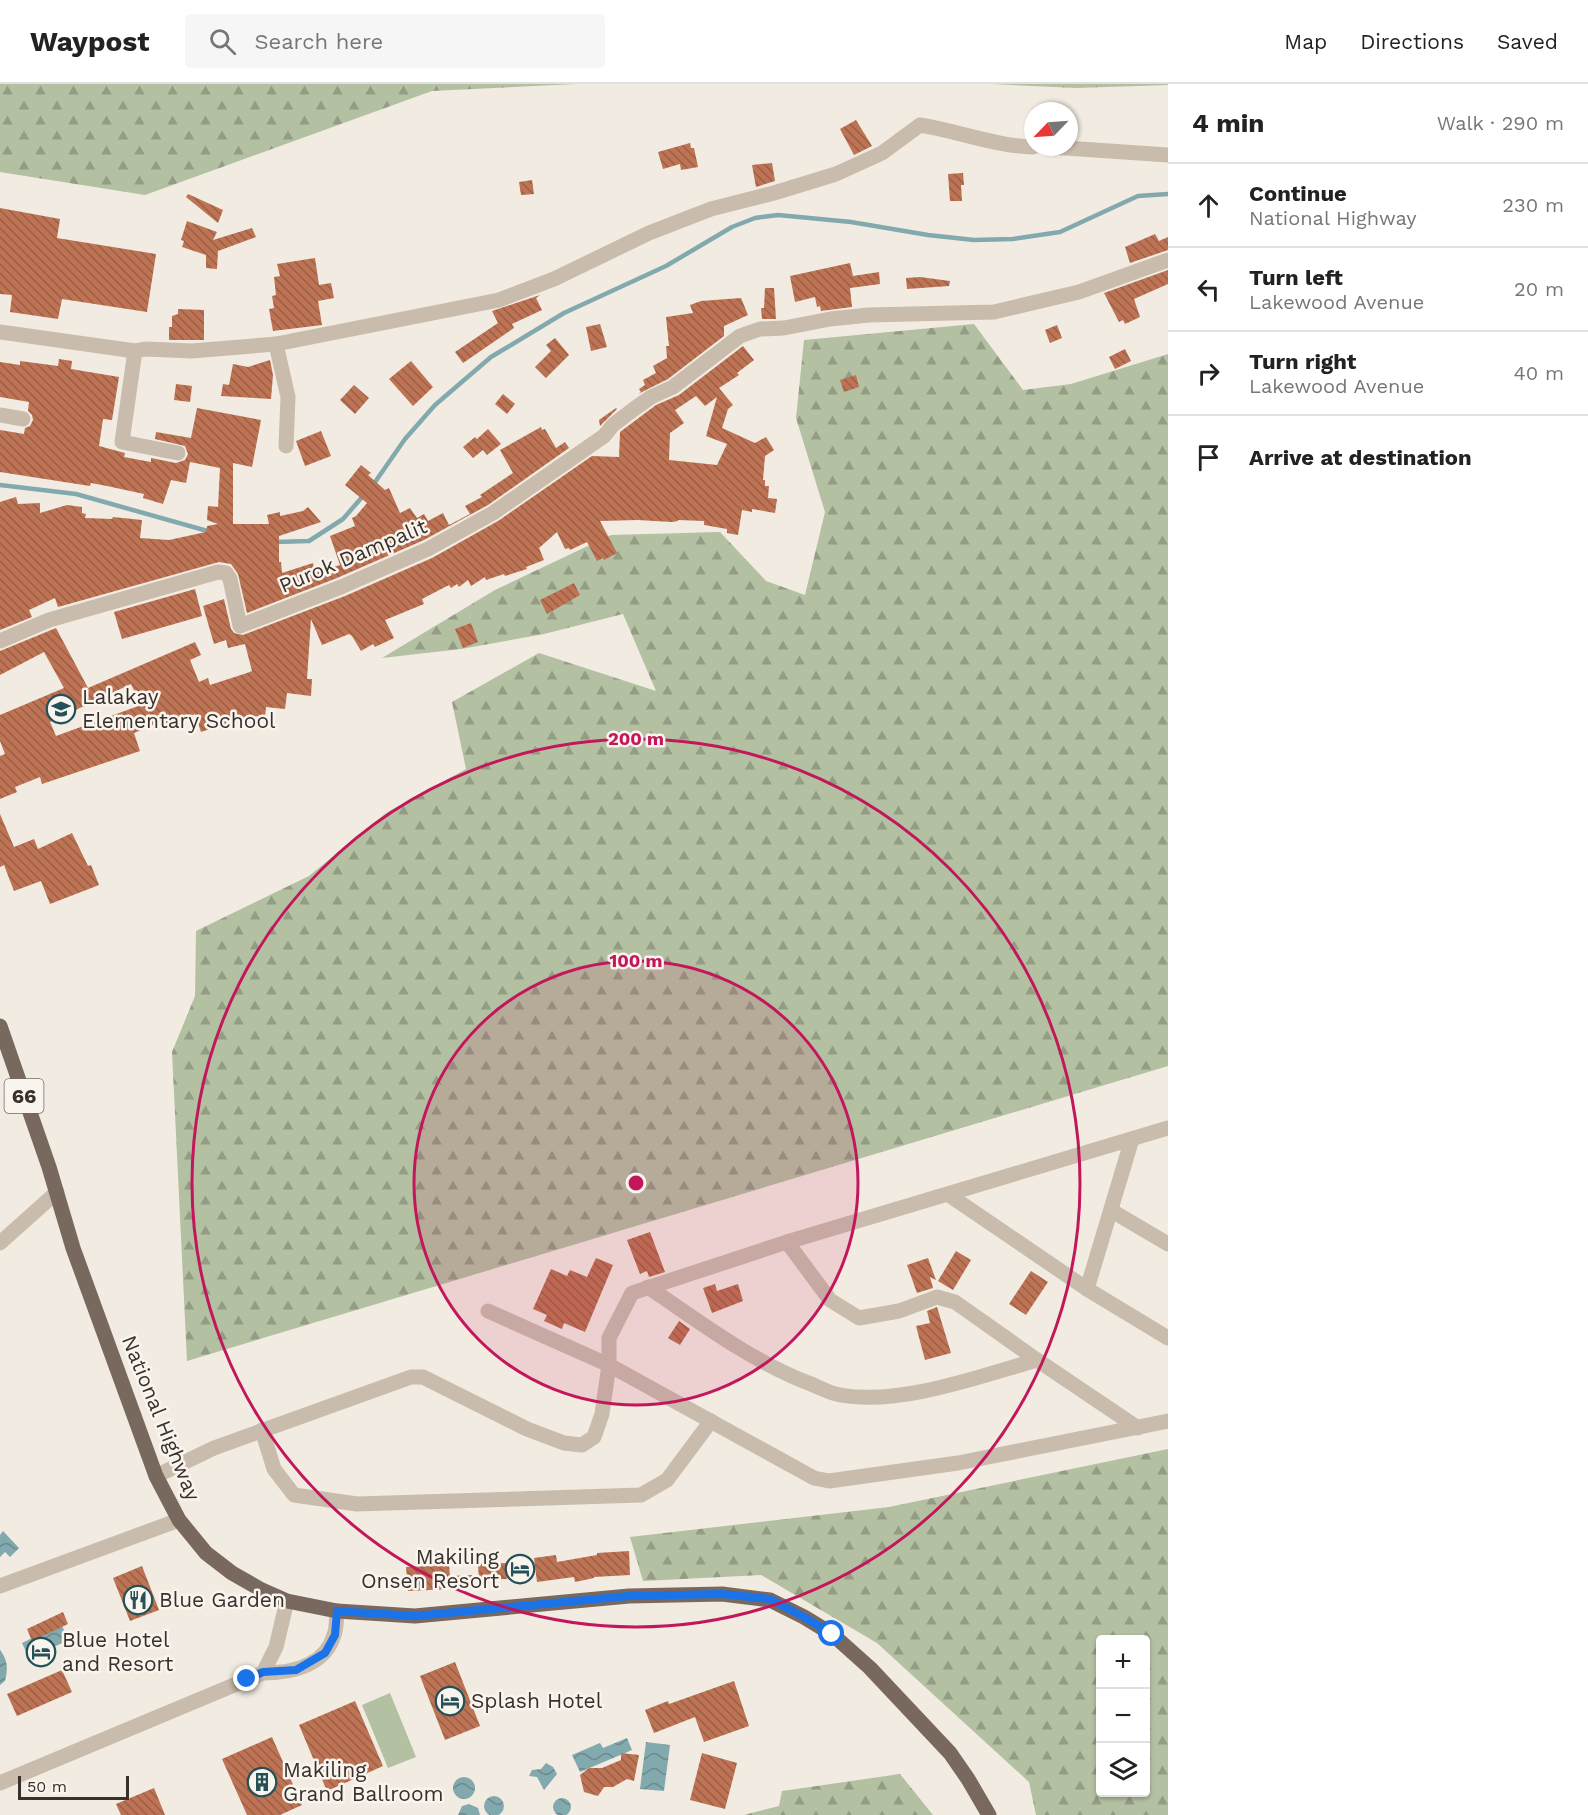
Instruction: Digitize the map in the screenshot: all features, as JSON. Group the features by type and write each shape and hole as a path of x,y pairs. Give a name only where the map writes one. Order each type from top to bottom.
{"main road":[{"name":"National Highway","path":"0,1026 57,1192 73,1248 156,1476 179,1520 206,1554 232,1573 287,1601 337,1611 415,1616 629,1596 722,1594 770,1599 832,1634 870,1668 950,1753 989,1815"}],"street":[{"path":"0,332 135,351 145,349 192,351 276,344 499,300 554,279 650,233 711,209 774,194 836,174 882,153 920,125 1024,146"},
{"path":"1078,149 1168,155"},
{"name":"Purok Dampalit","path":"0,641 49,620 218,572 226,573 230,579 240,626 341,587 428,549 493,513 604,436 613,425 634,409 687,376 718,351 740,336 760,329 784,328 830,319 869,315 994,312 1079,292 1168,260"},
{"path":"276,344 288,397 286,446"},
{"path":"135,351 122,442 178,453"},
{"path":"0,415 23,419"},
{"path":"156,1476 214,1448 411,1377 423,1377 527,1429 564,1443 582,1445 594,1437 602,1414 609,1365 609,1338 632,1293 787,1242 1168,1128"},
{"path":"1087,1289 1132,1139"},
{"path":"0,1243 57,1192"},
{"path":"948,1195 1087,1289 1168,1338"},
{"path":"1112,1211 1168,1244"},
{"path":"787,1242 830,1300 860,1318 899,1311 937,1297 955,1302 1138,1428"},
{"path":"648,1287 785,1375 840,1395 870,1397 923,1391 1037,1360"},
{"path":"488,1311 609,1365 814,1478 829,1481 958,1463 1168,1421"},
{"path":"262,1430 274,1469 294,1495 357,1504 641,1495 667,1480 711,1421"},
{"path":"0,1586 179,1520"},
{"path":"263,1672 276,1647 287,1601"},
{"path":"0,1783 263,1672 296,1670 325,1653 335,1635 337,1611"}],"green space":[{"path":"0,84 576,84 432,91 145,195 0,172"},
{"path":"991,84 1168,84 1168,85 1076,88"},
{"path":"974,324 1023,390 1071,384 1168,354 1168,1066 187,1361 172,1052 195,996 196,931 309,876 386,813 466,769 452,702 539,653 656,691 623,614 544,634 461,649 382,658 495,590 611,535 720,532 766,581 805,595 825,512 796,418 804,340"},
{"path":"1168,1449 1168,1815 1036,1815 1029,1782 877,1643 761,1575 643,1581 630,1537 889,1507"},
{"path":"390,1693 416,1757 388,1768 362,1705"},
{"path":"900,1774 933,1815 744,1815 779,1806 782,1791"}],"water":[{"path":"3,1531 19,1548 10,1557 5,1552 0,1557 0,1535"},
{"path":"61,1624 69,1640 29,1658 22,1643"},
{"path":"0,1650 5,1657 7,1669 5,1681 0,1685"},
{"path":"627,1738 632,1750 580,1772 572,1755 600,1743 603,1748"},
{"path":"646,1742 670,1745 664,1791 640,1789"},
{"path":"546,1763 553,1767 557,1774 544,1790 537,1777 529,1776 532,1770 541,1769"},
{"path":"464,1777 472,1780 475,1788 472,1796 464,1799 456,1796 453,1788 456,1780"},
{"path":"494,1796 501,1799 504,1806 501,1813 494,1816 487,1813 484,1806 487,1799"},
{"path":"562,1798 568,1801 571,1807 568,1813 562,1816 556,1813 553,1807 556,1801"},
{"path":"469,1804 478,1808 480,1815 458,1815 462,1806"}],"building":[{"path":"856,120 872,146 854,155 840,129"},
{"path":"690,143 691,148 694,148 698,167 681,170 680,164 663,169 658,152"},
{"path":"772,163 775,181 756,187 752,165"},
{"path":"963,173 962,201 950,201 948,174"},
{"path":"532,180 534,194 521,195 519,182"},
{"path":"188,194 223,210 218,223 186,197"},
{"path":"0,208 60,219 57,238 156,254 147,312 62,299 58,319 10,312 12,295 0,294"},
{"path":"187,221 217,232 213,240 252,228 256,237 218,251 217,269 206,268 206,255 182,247 184,241 181,240"},
{"path":"1155,234 1159,241 1168,237 1168,250 1130,263 1125,247"},
{"path":"315,258 319,285 331,283 334,298 318,301 322,325 273,331 269,309 274,308 272,296 276,295 274,277 280,276 277,264"},
{"path":"850,263 853,276 879,272 880,284 850,288 852,307 821,311 820,306 817,307 815,297 795,302 790,276"},
{"path":"1168,270 1168,284 1134,299 1140,317 1125,324 1123,320 1119,322 1104,293"},
{"path":"920,277 950,281 949,286 907,289 906,278"},
{"path":"765,288 774,288 776,319 762,319 761,308 764,308"},
{"path":"540,295 536,298 542,310 512,324 514,328 463,363 455,352 498,323 492,311"},
{"path":"741,298 748,315 724,326 724,336 668,379 638,394 641,392 639,389 645,385 643,380 656,373 653,366 667,358 666,346 669,346 666,317 693,313 690,305 701,301"},
{"path":"178,309 204,310 204,340 169,340 172,316 178,314"},
{"path":"600,324 607,347 591,351 586,327"},
{"path":"1057,325 1062,338 1050,343 1045,330"},
{"path":"555,338 569,355 546,378 535,367 551,351 546,345"},
{"path":"743,346 754,360 737,373 739,375 719,388 733,405 728,409 722,428 755,443 766,437 774,450 765,456 763,480 765,480 765,486 769,486 768,498 777,499 775,513 752,509 752,512 742,510 738,535 727,533 727,529 704,525 704,521 600,521 617,553 597,561 587,542 570,550 565,549 557,532 539,548 544,560 526,567 527,569 505,576 504,574 486,580 485,577 471,586 468,580 459,587 457,584 451,588 449,585 422,599 424,604 385,620 394,638 375,647 373,644 361,651 349,634 322,645 311,619 307,679 312,679 311,696 287,693 285,709 266,707 265,717 248,716 201,732 195,714 162,727 160,722 134,733 140,751 42,784 40,777 15,787 17,792 0,799 0,756 5,754 0,741 0,715 64,688 44,652 0,675 0,651 56,628 88,688 195,642 201,655 190,660 199,682 208,678 210,685 247,673 252,671 245,644 228,648 226,640 214,644 203,606 224,599 231,629 234,633 243,635 345,596 432,558 498,521 592,456 619,457 620,432 656,405 679,395","holes":["696,396 705,406 717,397 706,436 727,444 717,465 669,460 670,433 684,423 675,410","131,684 141,705 56,736 50,722"]},
{"path":"1125,349 1131,361 1115,369 1109,357"},
{"path":"59,359 72,361 71,369 119,377 112,420 103,419 99,446 125,453 124,457 151,462 151,458 176,463 185,460 188,454 185,446 155,439 156,432 191,438 197,408 261,420 252,467 233,463 233,524 269,524 267,515 280,512 280,516 303,511 308,507 321,522 279,536 279,562 281,562 282,573 313,563 315,573 340,565 330,536 355,526 352,518 367,503 345,485 361,465 371,473 368,475 385,490 389,488 400,513 410,508 417,518 424,514 428,521 443,513 449,525 470,514 465,506 482,497 480,495 513,473 500,450 541,427 542,430 545,429 556,448 565,442 569,448 488,505 424,540 337,578 247,613 238,574 231,564 219,562 58,607 55,598 29,610 32,617 0,630 0,502 16,497 18,504 40,503 40,513 67,505 82,507 82,513 86,514 85,518 112,519 113,517 142,520 140,538 169,540 206,532 207,526 218,524 207,520 208,506 218,507 220,468 190,462 186,483 171,480 163,504 143,498 144,494 107,486 91,483 90,486 0,472 0,430 24,434 25,428 30,426 33,420 28,411 29,402 0,397 0,362 20,365 20,361 58,366"},
{"path":"270,360 273,375 271,399 221,396 223,384 229,385 233,364 248,367"},
{"path":"411,361 433,387 413,406 389,379"},
{"path":"856,375 859,387 844,392 840,380"},
{"path":"176,384 192,386 190,402 174,400"},
{"path":"354,385 369,398 355,414 340,400"},
{"path":"503,394 515,404 507,414 495,404"},
{"path":"617,409 600,426 599,420"},
{"path":"488,429 501,444 487,455 483,450 473,458 463,447"},
{"path":"321,431 331,456 305,466 296,441"},
{"path":"574,583 580,595 547,614 540,600"},
{"path":"195,589 202,616 122,639 114,612"},
{"path":"471,623 478,642 463,648 455,629"},
{"path":"0,814 14,847 34,839 38,849 72,833 88,866 91,865 99,885 50,904 41,881 14,891 4,865 0,867"},
{"path":"650,1232 665,1272 649,1277 647,1271 640,1274 627,1240"},
{"path":"956,1251 971,1260 953,1290 938,1281"},
{"path":"596,1258 613,1265 585,1332 564,1323 562,1329 544,1321 547,1315 533,1309 551,1269 567,1276 570,1270 587,1277"},
{"path":"928,1258 936,1280 930,1277 933,1288 917,1293 907,1265"},
{"path":"1031,1271 1048,1282 1026,1315 1009,1304"},
{"path":"715,1284 717,1291 738,1284 743,1301 712,1313 703,1288"},
{"path":"937,1307 951,1353 925,1360 916,1326 930,1323 927,1311"},
{"path":"679,1321 690,1329 680,1345 668,1338"},
{"path":"629,1551 630,1575 594,1577 575,1582 574,1577 537,1582 534,1558 556,1555 557,1562 597,1555 597,1553"},
{"path":"506,1563 507,1579 479,1580 478,1564"},
{"path":"449,1565 450,1576 472,1575 473,1588 408,1591 406,1567"},
{"name":"Blue Garden","path":"142,1566 159,1610 130,1621 113,1578"},
{"path":"63,1612 68,1624 32,1641 27,1629"},
{"name":"Splash Hotel","path":"455,1662 480,1726 445,1740 420,1676"},
{"path":"62,1670 72,1692 17,1716 7,1694"},
{"path":"734,1681 749,1726 704,1742 695,1717 654,1733 645,1710"},
{"path":"355,1701 383,1766 327,1791 299,1725"},
{"name":"Makiling Grand Ballroom","path":"272,1737 302,1805 280,1815 247,1815 222,1759"},
{"path":"621,1753 639,1755 634,1781 627,1779 613,1787 604,1787 598,1796 584,1792 580,1775 589,1768 602,1768 621,1760"},
{"path":"702,1753 737,1763 725,1809 690,1800"},
{"path":"154,1788 165,1815 121,1815 116,1804"}],"waterway":[{"path":"373,485 405,439 435,405 491,357 564,313 666,266 732,227 755,218 778,215 851,222 974,240 1013,239 1060,232 1138,196 1168,194"},
{"path":"0,485 76,494 211,532"},
{"path":"275,542 309,541 343,519 363,496"}],"place":[{"name":"Lalakay Elementary School","path":"61,709"},
{"name":"Makiling Onsen Resort","path":"520,1569"},
{"name":"Blue Garden","path":"138,1600"},
{"name":"Blue Hotel and Resort","path":"41,1652"},
{"name":"Splash Hotel","path":"450,1701"},
{"name":"Makiling Grand Ballroom","path":"262,1782"}],"route":[{"path":"247,1679 263,1672 279,1673 296,1670 325,1653 335,1635 337,1611 415,1616 629,1596 722,1594 770,1599 832,1634"}]}
